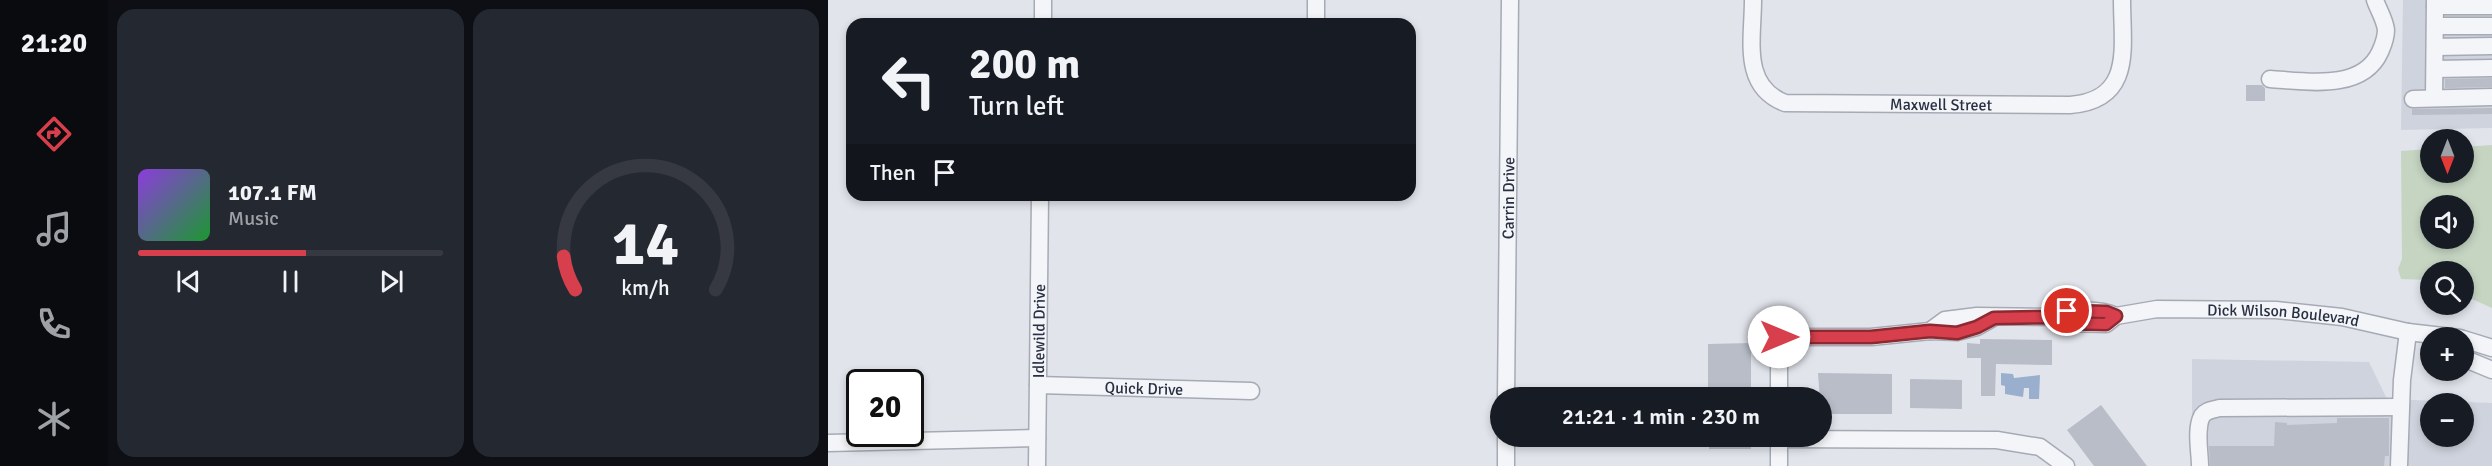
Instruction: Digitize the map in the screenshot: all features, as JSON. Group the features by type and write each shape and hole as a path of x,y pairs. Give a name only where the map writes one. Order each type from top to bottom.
{"street":[{"path":"1043,0 1043,18"},
{"path":"1316,0 1316,18"},
{"name":"Carrin Drive","path":"1506,387 1510,0"},
{"name":"Maxwell Street","path":"1754,0 1752,61 1755,74 1765,92 1785,103 2070,105 2093,101 2106,94 2114,85 2122,64 2122,0"},
{"path":"2270,79 2345,80 2359,74 2377,57 2386,39 2386,28 2375,0"},
{"path":"2434,98 2435,3 2492,6"},
{"path":"2435,26 2492,26"},
{"path":"2435,47 2492,46"},
{"path":"2435,69 2492,68"},
{"path":"2414,99 2492,97"},
{"name":"Idlewild Drive","path":"1037,466 1040,201"},
{"name":"Dick Wilson Boulevard","path":"1779,387 1779,337 1871,337 1930,331 1957,333 1977,327 1994,318 2053,317 2067,311 2106,312 2116,316 2157,309 2276,310 2342,317 2420,333"},
{"path":"2399,466 2401,407 2408,332"},
{"name":"Dick Wilson Boulevard","path":"2408,332 2420,339"},
{"name":"Dick Wilson Boulevard","path":"2474,342 2492,348"},
{"path":"2474,363 2492,370"},
{"name":"Quick Drive","path":"1038,385 1251,391"},
{"path":"2200,466 2200,425 2202,416 2207,411 2219,408 2401,407"},
{"path":"828,443 1037,438"},
{"path":"1832,438 1997,440 2040,447 2066,466"},
{"path":"1506,447 1506,466"},
{"path":"1779,447 1779,466"}],"shaded area":[{"path":"2403,0 2492,0 2492,128 2401,130"},
{"path":"2192,359 2369,362 2387,399 2420,400 2420,447 2474,447 2474,402 2492,403 2492,466 2192,466"}],"green space":[{"path":"2492,145 2492,308 2474,300 2474,261 2420,261 2420,280 2401,279 2398,269 2402,259 2401,151 2420,150 2420,183 2474,183 2474,146"}],"water":[{"path":"2001,373 2013,374 2014,378 2040,375 2039,399 2029,399 2029,388 2024,388 2023,397 2005,394 2005,386 2001,385"}],"building":[{"path":"2492,78 2492,87 2445,88 2445,79"},
{"path":"2246,85 2262,85 2265,88 2265,101 2246,101"},
{"path":"2492,108 2492,114 2412,115 2412,109"},
{"path":"1980,339 2052,340 2052,365 1996,364 1995,396 1981,396 1981,358 1967,358 1967,343 1980,344"},
{"path":"1751,343 1751,387 1708,387 1708,344"},
{"path":"1818,373 1892,374 1892,414 1832,414 1832,387 1819,387"},
{"path":"1910,379 1962,380 1962,409 1910,408"},
{"path":"2101,405 2147,466 2094,466 2067,430"},
{"path":"2337,418 2389,418 2389,456 2385,456 2384,466 2210,466 2209,446 2274,446 2275,422 2287,423 2287,425 2337,423"},
{"path":"1709,447 1751,447 1751,449 1709,449"}],"route":[{"path":"1779,337 1871,337 1930,331 1957,333 1977,327 1994,318 2053,317 2068,323 2106,324 2116,316 2106,312 2067,311"}]}
